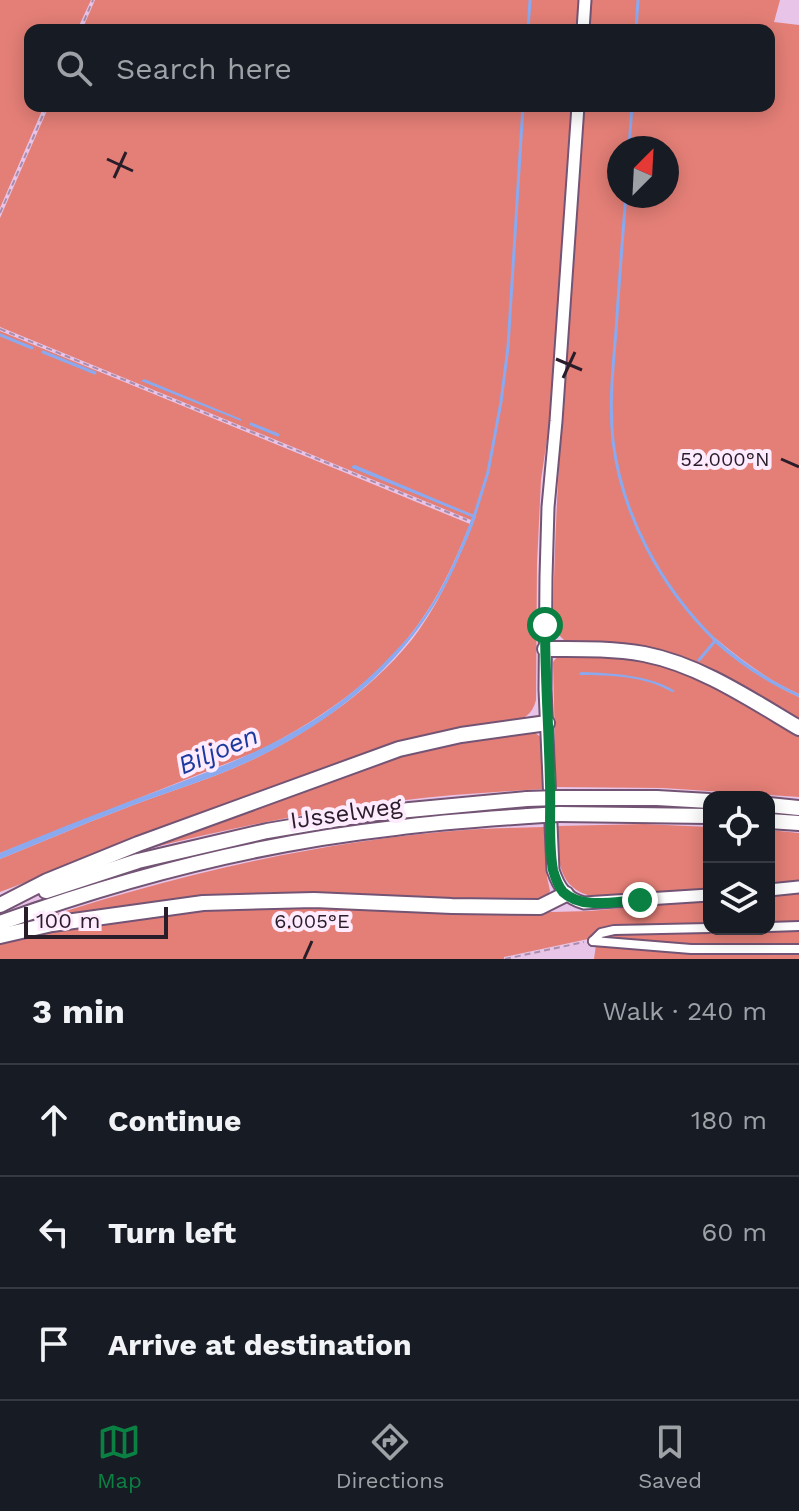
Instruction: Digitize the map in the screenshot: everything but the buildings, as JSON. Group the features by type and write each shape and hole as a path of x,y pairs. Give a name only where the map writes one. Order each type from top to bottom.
{"highway":[{"path":"545,649 627,652 667,661 722,683 799,728"},
{"path":"0,905 47,881 138,844 399,749 461,735 547,723"},
{"name":"IJsselweg","path":"0,905 138,861 267,831 381,812 527,799 703,801"},
{"path":"775,806 799,808"},
{"name":"IJsselweg","path":"0,923 105,888 186,866 262,849 393,828 559,814 703,816"},
{"path":"775,821 799,823"},
{"path":"0,936 52,924 203,903 314,900 540,907 566,894"}],"main road":[{"path":"583,24 585,0"},
{"path":"578,112 548,507 545,649 553,870 566,894 584,903 703,895"},
{"path":"775,889 799,887"}],"street":[{"path":"775,927 799,926"},
{"path":"593,941 601,933 614,930 703,928"},
{"path":"593,941 691,949 799,949"}],"path":[{"path":"83,24 93,0"},
{"path":"0,213 44,112"},
{"path":"0,329 467,520"},
{"path":"505,959 593,941"}],"shaded area":[{"path":"0,0 91,0 80,24 24,24 24,112 41,112 0,208"},
{"path":"95,0 579,0 577,24 85,24"},
{"path":"591,0 780,0 774,22 799,25 799,694 755,669 715,638 713,640 754,672 799,697 799,722 723,678 567,643 558,634 553,622 584,112 775,112 775,24 589,24"},
{"path":"46,112 571,112 551,412 541,480 536,700 526,716 508,724 468,728 149,835 0,892 0,859 237,767 322,720 366,687 419,630 444,589 476,516 352,467 473,517 471,520 0,327 0,218"},
{"path":"0,331 470,524 444,583 417,626 378,670 333,707 258,751 0,853"},
{"path":"564,653 630,656 689,673 799,732 799,797 775,795 775,791 556,787 553,662"},
{"path":"531,730 542,738 544,789 365,805 269,821 143,850 139,848 427,746"},
{"path":"644,824 703,827 703,889 596,897 583,893 566,880 562,870 557,826"},
{"path":"544,827 550,891 543,901 275,892 191,897 9,930 177,879 291,853 475,829"},
{"path":"775,831 799,833 799,881 775,883"},
{"path":"799,893 799,922 775,923 775,895"},
{"path":"703,901 703,924 609,926 599,929 588,939 504,959 0,959 0,943 61,929 178,910 263,905 513,913 590,911"},
{"path":"775,931 799,931 799,944 695,947 603,938 616,934 775,935"},
{"path":"596,945 708,953 799,952 799,959 594,959"}],"water":[{"path":"144,379 241,419 241,421 141,381"},
{"path":"355,465 476,516 444,589 402,650 349,700 287,742 221,773 0,859 0,853 237,760 299,729 357,688 406,640 442,587 472,517 352,468"},
{"path":"715,638 745,662 799,694 799,697 744,666 712,640"},
{"path":"582,672 643,678 675,691 639,680 580,675"}],"waterway":[{"path":"528,24 530,0"},
{"path":"636,24 638,0"},
{"path":"474,517 488,472 508,347 523,112"},
{"path":"630,136 632,112"},
{"path":"625,208 611,399 618,469 635,522 661,573 677,597 714,639"},
{"path":"0,335 32,348"},
{"path":"43,352 95,373"},
{"path":"251,424 278,435"},
{"path":"699,660 715,641"}],"route":[{"path":"545,625 553,870 561,889 574,900 584,903 640,900"}],"water label":[{"name":"Biljoen","path":"218,750"}]}
